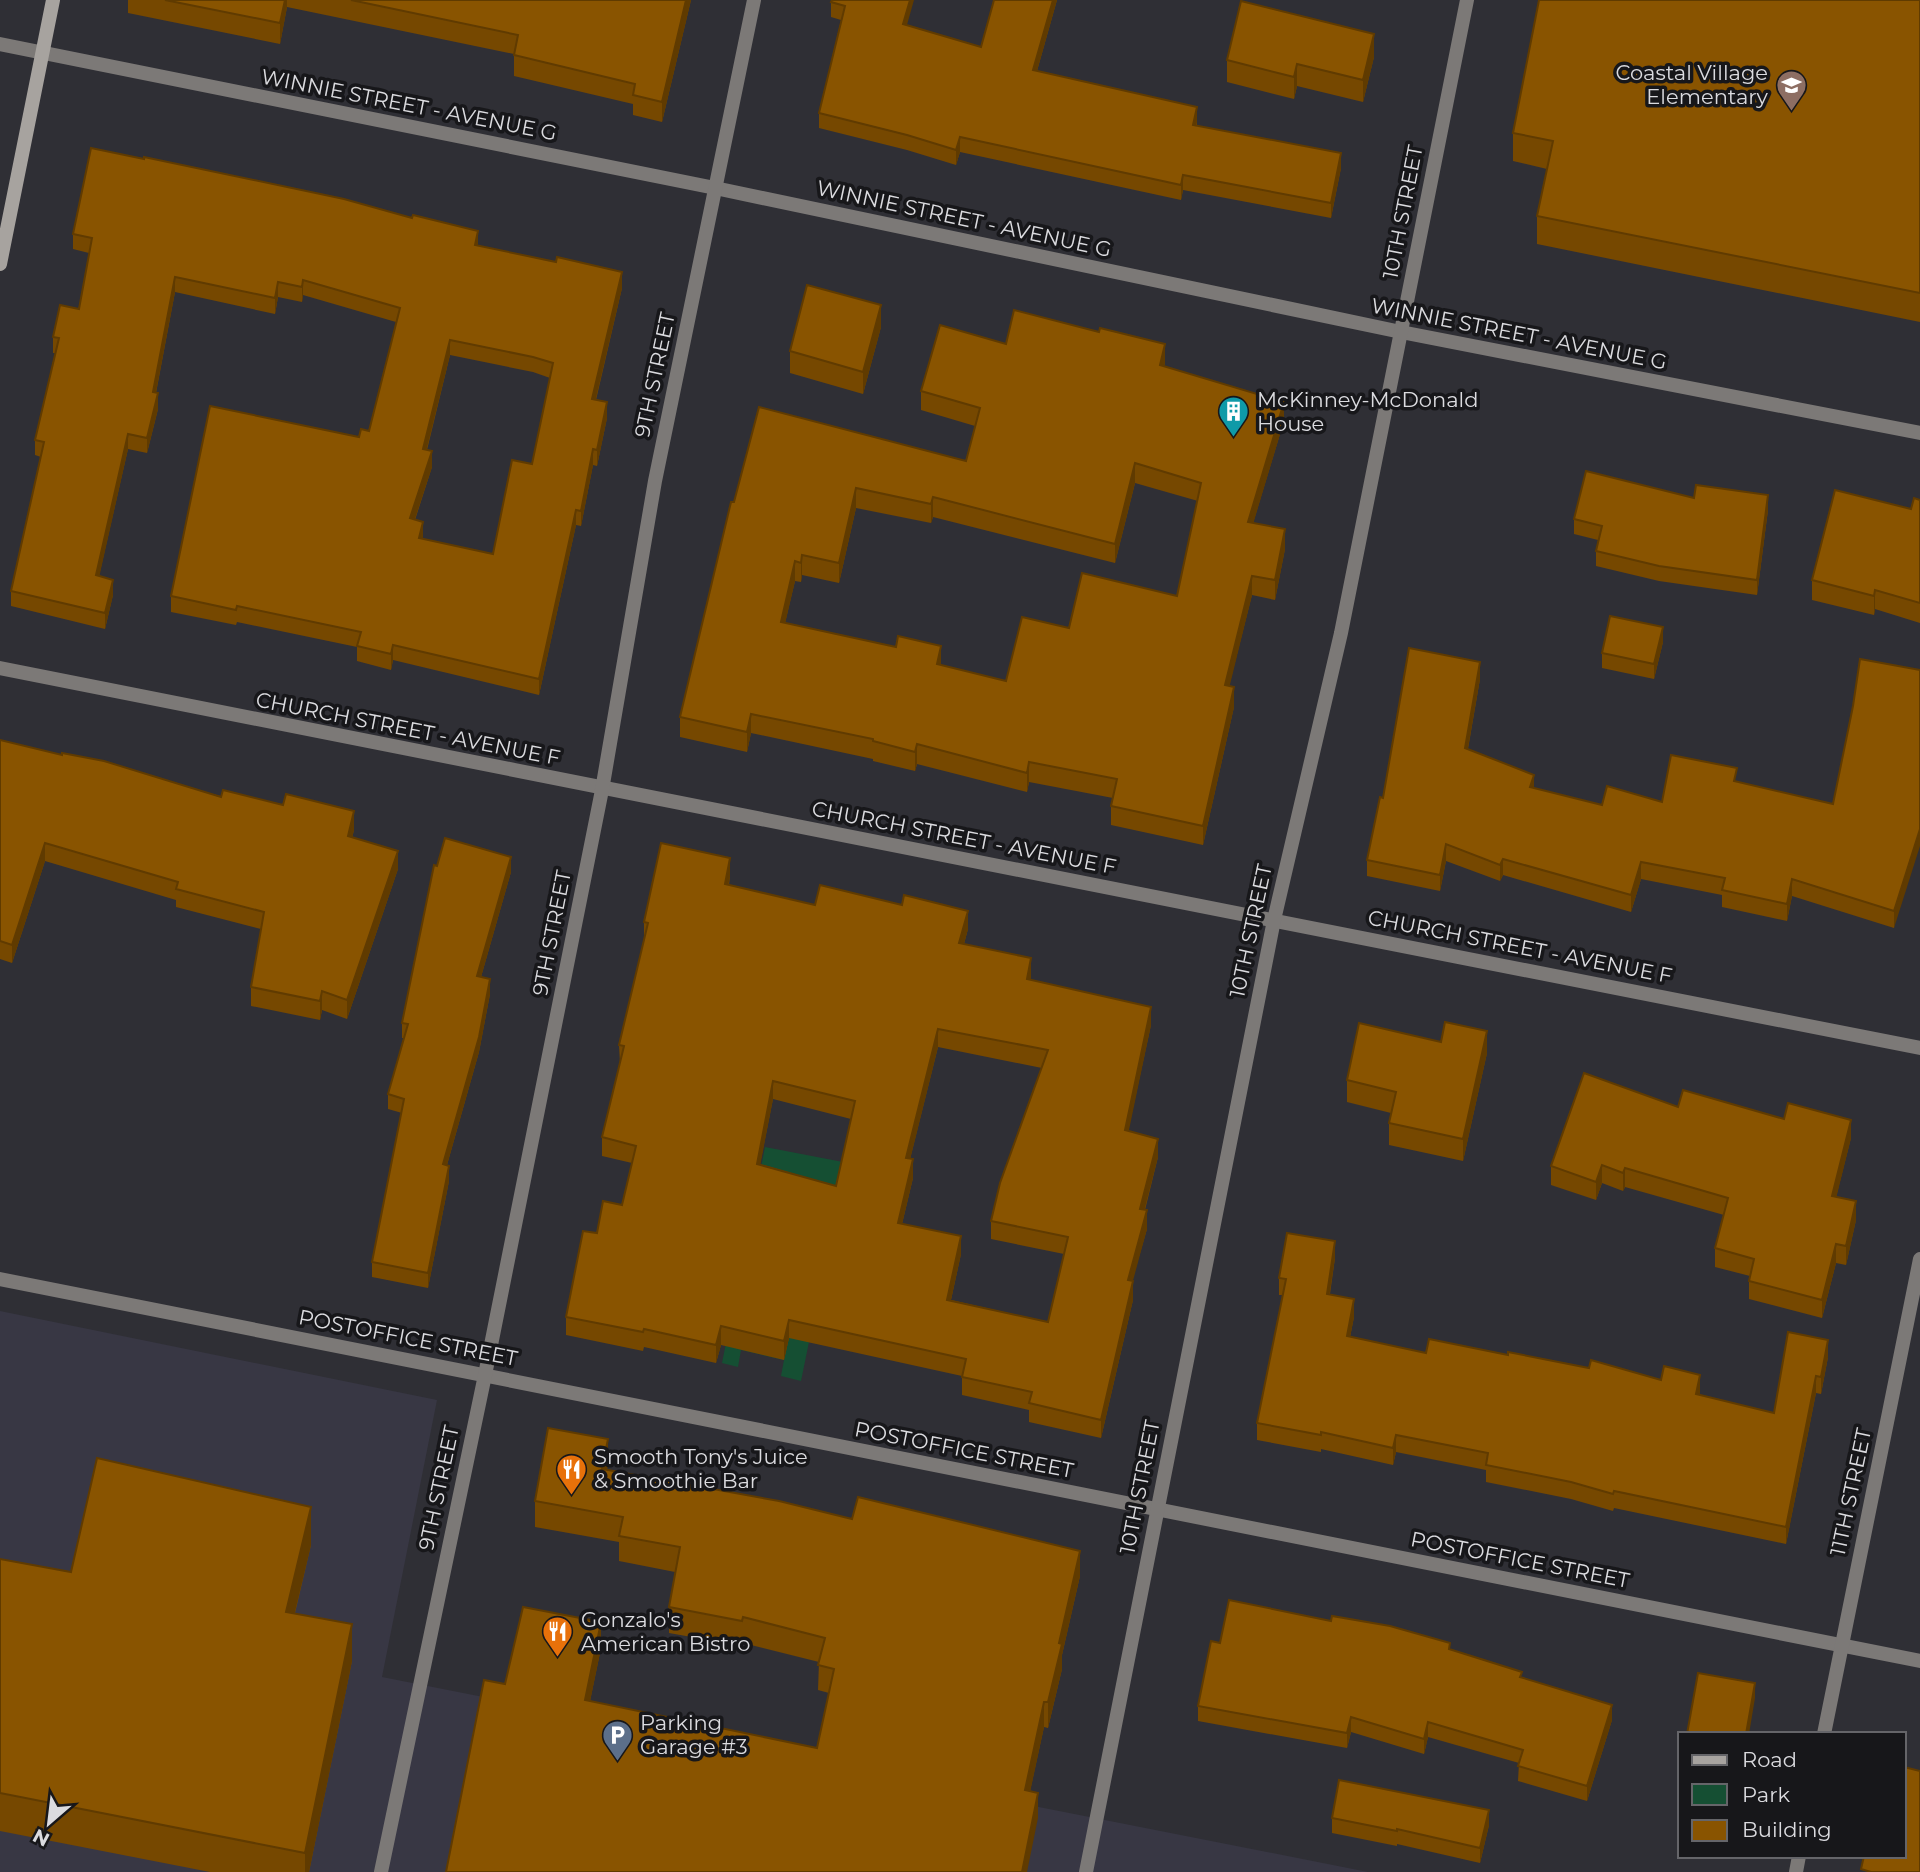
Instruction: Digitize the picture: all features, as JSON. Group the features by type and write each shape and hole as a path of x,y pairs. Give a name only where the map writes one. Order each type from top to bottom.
{"street":[{"path":"0,264 53,0"},
{"name":"9TH STREET","path":"381,1872 485,1375 602,790 655,481 754,0"},
{"name":"10TH STREET","path":"1086,1872 1274,920 1341,633 1466,0"},
{"name":"WINNIE STREET - AVENUE G","path":"0,44 715,188 1401,332 1920,433"},
{"name":"CHURCH STREET - AVENUE F","path":"0,668 602,790 1920,1048"},
{"name":"11TH STREET","path":"1824,1732 1920,1259"},
{"name":"POSTOFFICE STREET","path":"0,1279 1920,1661"}],"shaded area":[{"path":"0,1311 437,1400 382,1677 1368,1872 0,1872"}],"green space":[{"path":"765,1147 843,1162 835,1215 801,1381 781,1376 784,1360 741,1350 738,1367 722,1363"}],"building":[{"path":"165,0 285,0 280,23"},
{"path":"351,0 686,0 662,102 633,95 635,84 514,55 518,35"},
{"path":"910,0 903,24 981,47 994,0 1053,0 1033,70 1197,107 1193,125 1341,153 1331,203 1183,175 1181,185 960,137 956,150 819,113 845,6 831,2"},
{"path":"1539,0 1920,0 1920,293 1537,216 1553,141 1513,133"},
{"path":"1241,1 1374,34 1363,80 1297,64 1294,77 1227,60"},
{"path":"91,148 344,199 412,218 413,215 478,231 475,245 556,262 557,257 622,272 592,399 607,402 597,450 593,449 581,511 576,510 539,679 393,645 391,654 357,646 361,632 237,606 236,610 171,596 210,406 359,437 361,429 369,431 400,308 303,280 302,287 278,282 275,298 175,277 153,392 158,393 147,438 128,434 96,575 113,580 105,613 11,591 44,442 35,440 59,338 53,337 60,305 79,309 92,238 73,234","holes":["450,340 553,363 532,464 512,460 493,554 419,538 423,522 410,518 432,451 423,449"]},
{"path":"807,285 881,305 863,372 790,351"},
{"path":"1014,310 1099,332 1100,328 1165,344 1160,365 1284,402 1248,522 1285,529 1275,580 1252,576 1225,685 1234,687 1203,826 1111,806 1117,779 1029,762 1027,773 917,744 915,752 873,739 751,714 747,732 680,717 731,502 734,502 759,407 966,461 980,408 921,391 940,325 1006,344","holes":["1135,463 1201,483 1177,596 1082,573 1069,628 1022,617 1006,681 937,664 941,646 898,636 896,647 781,622 795,561 801,563 802,555 839,563 856,488 931,504 933,497 1115,544"]},
{"path":"1586,471 1694,498 1696,485 1768,495 1757,580 1659,566 1596,551 1602,526 1574,519"},
{"path":"1835,490 1911,509 1914,498 1920,500 1920,603 1875,590 1874,596 1812,580"},
{"path":"1610,616 1663,627 1654,664 1602,653"},
{"path":"1409,648 1480,662 1465,748 1534,775 1530,787 1602,805 1607,786 1662,802 1671,755 1737,768 1734,781 1833,804 1860,659 1920,670 1920,829 1894,911 1792,879 1787,904 1722,890 1725,878 1641,862 1631,895 1503,859 1500,865 1446,844 1440,875 1367,860 1380,797 1383,798"},
{"path":"0,740 62,755 104,761 221,797 223,790 283,805 286,794 354,811 348,836 398,851 347,1000 322,991 320,1001 251,987 264,912 176,889 178,882 45,843 12,945 0,941"},
{"path":"445,838 511,857 477,976 490,979 479,1037 443,1164 449,1166 428,1273 372,1262 404,1099 388,1094 408,1024 402,1023 434,865 437,866"},
{"path":"661,843 730,858 725,884 815,905 820,885 902,905 904,895 968,911 959,943 1031,958 1027,979 1151,1007 1125,1130 1158,1139 1140,1209 1147,1210 1128,1280 1133,1281 1101,1420 1029,1403 1032,1392 962,1377 966,1359 789,1320 784,1341 721,1326 716,1345 644,1329 643,1332 566,1317 583,1231 597,1233 603,1201 622,1205 636,1146 602,1137 624,1046 619,1045 648,923 644,922","holes":["938,1029 1048,1050 1000,1183 991,1221 1068,1237 1048,1322 947,1300 961,1236 898,1223 913,1159 906,1158","773,1081 855,1101 836,1186 757,1164"]},
{"path":"1445,1022 1487,1031 1463,1139 1389,1123 1396,1092 1347,1080 1359,1023 1441,1042"},
{"path":"1584,1073 1678,1107 1683,1090 1784,1119 1788,1103 1851,1120 1832,1196 1856,1201 1846,1246 1836,1244 1822,1300 1749,1281 1754,1259 1715,1248 1728,1198 1625,1168 1623,1173 1602,1165 1596,1182 1551,1166"},
{"path":"1287,1233 1335,1241 1327,1294 1354,1299 1347,1336 1426,1353 1429,1339 1589,1368 1591,1360 1661,1380 1664,1366 1700,1375 1696,1394 1774,1413 1788,1332 1828,1340 1821,1377 1816,1376 1786,1527 1614,1491 1613,1494 1571,1482 1486,1465 1488,1453 1396,1435 1393,1448 1321,1432 1321,1435 1257,1423 1286,1279 1279,1278"},
{"path":"548,1428 608,1439 602,1469 779,1501 852,1519 858,1497 1080,1551 1059,1643 1062,1644 1048,1702 1044,1702 1025,1790 1038,1793 1022,1872 446,1872 484,1680 505,1684 523,1607 601,1622 585,1700 817,1748 834,1669 818,1665 825,1638 743,1617 742,1621 669,1607 680,1547 619,1536 623,1517 535,1501"},
{"path":"97,1458 311,1507 286,1612 352,1624 305,1853 0,1793 0,1559 71,1572"},
{"path":"1229,1600 1331,1621 1332,1616 1390,1626 1450,1643 1449,1649 1522,1672 1520,1677 1612,1705 1587,1786 1518,1766 1523,1750 1428,1722 1424,1739 1351,1717 1347,1733 1198,1706 1211,1641 1220,1643"},
{"path":"1698,1673 1755,1683 1746,1732 1687,1732"},
{"path":"1906,1768 1920,1771 1920,1872 1871,1872 1861,1869 1864,1858 1906,1858"},
{"path":"1339,1780 1489,1810 1480,1848 1397,1829 1332,1818"}],"place":[{"name":"Coastal Village Elementary","path":"1791,112"},
{"name":"McKinney-McDonald House","path":"1234,439"},
{"name":"Smooth Tony's Juice & Smoothie Bar","path":"571,1496"},
{"name":"Gonzalo's American Bistro","path":"558,1659"},
{"name":"Parking Garage #3","path":"617,1762"}]}
